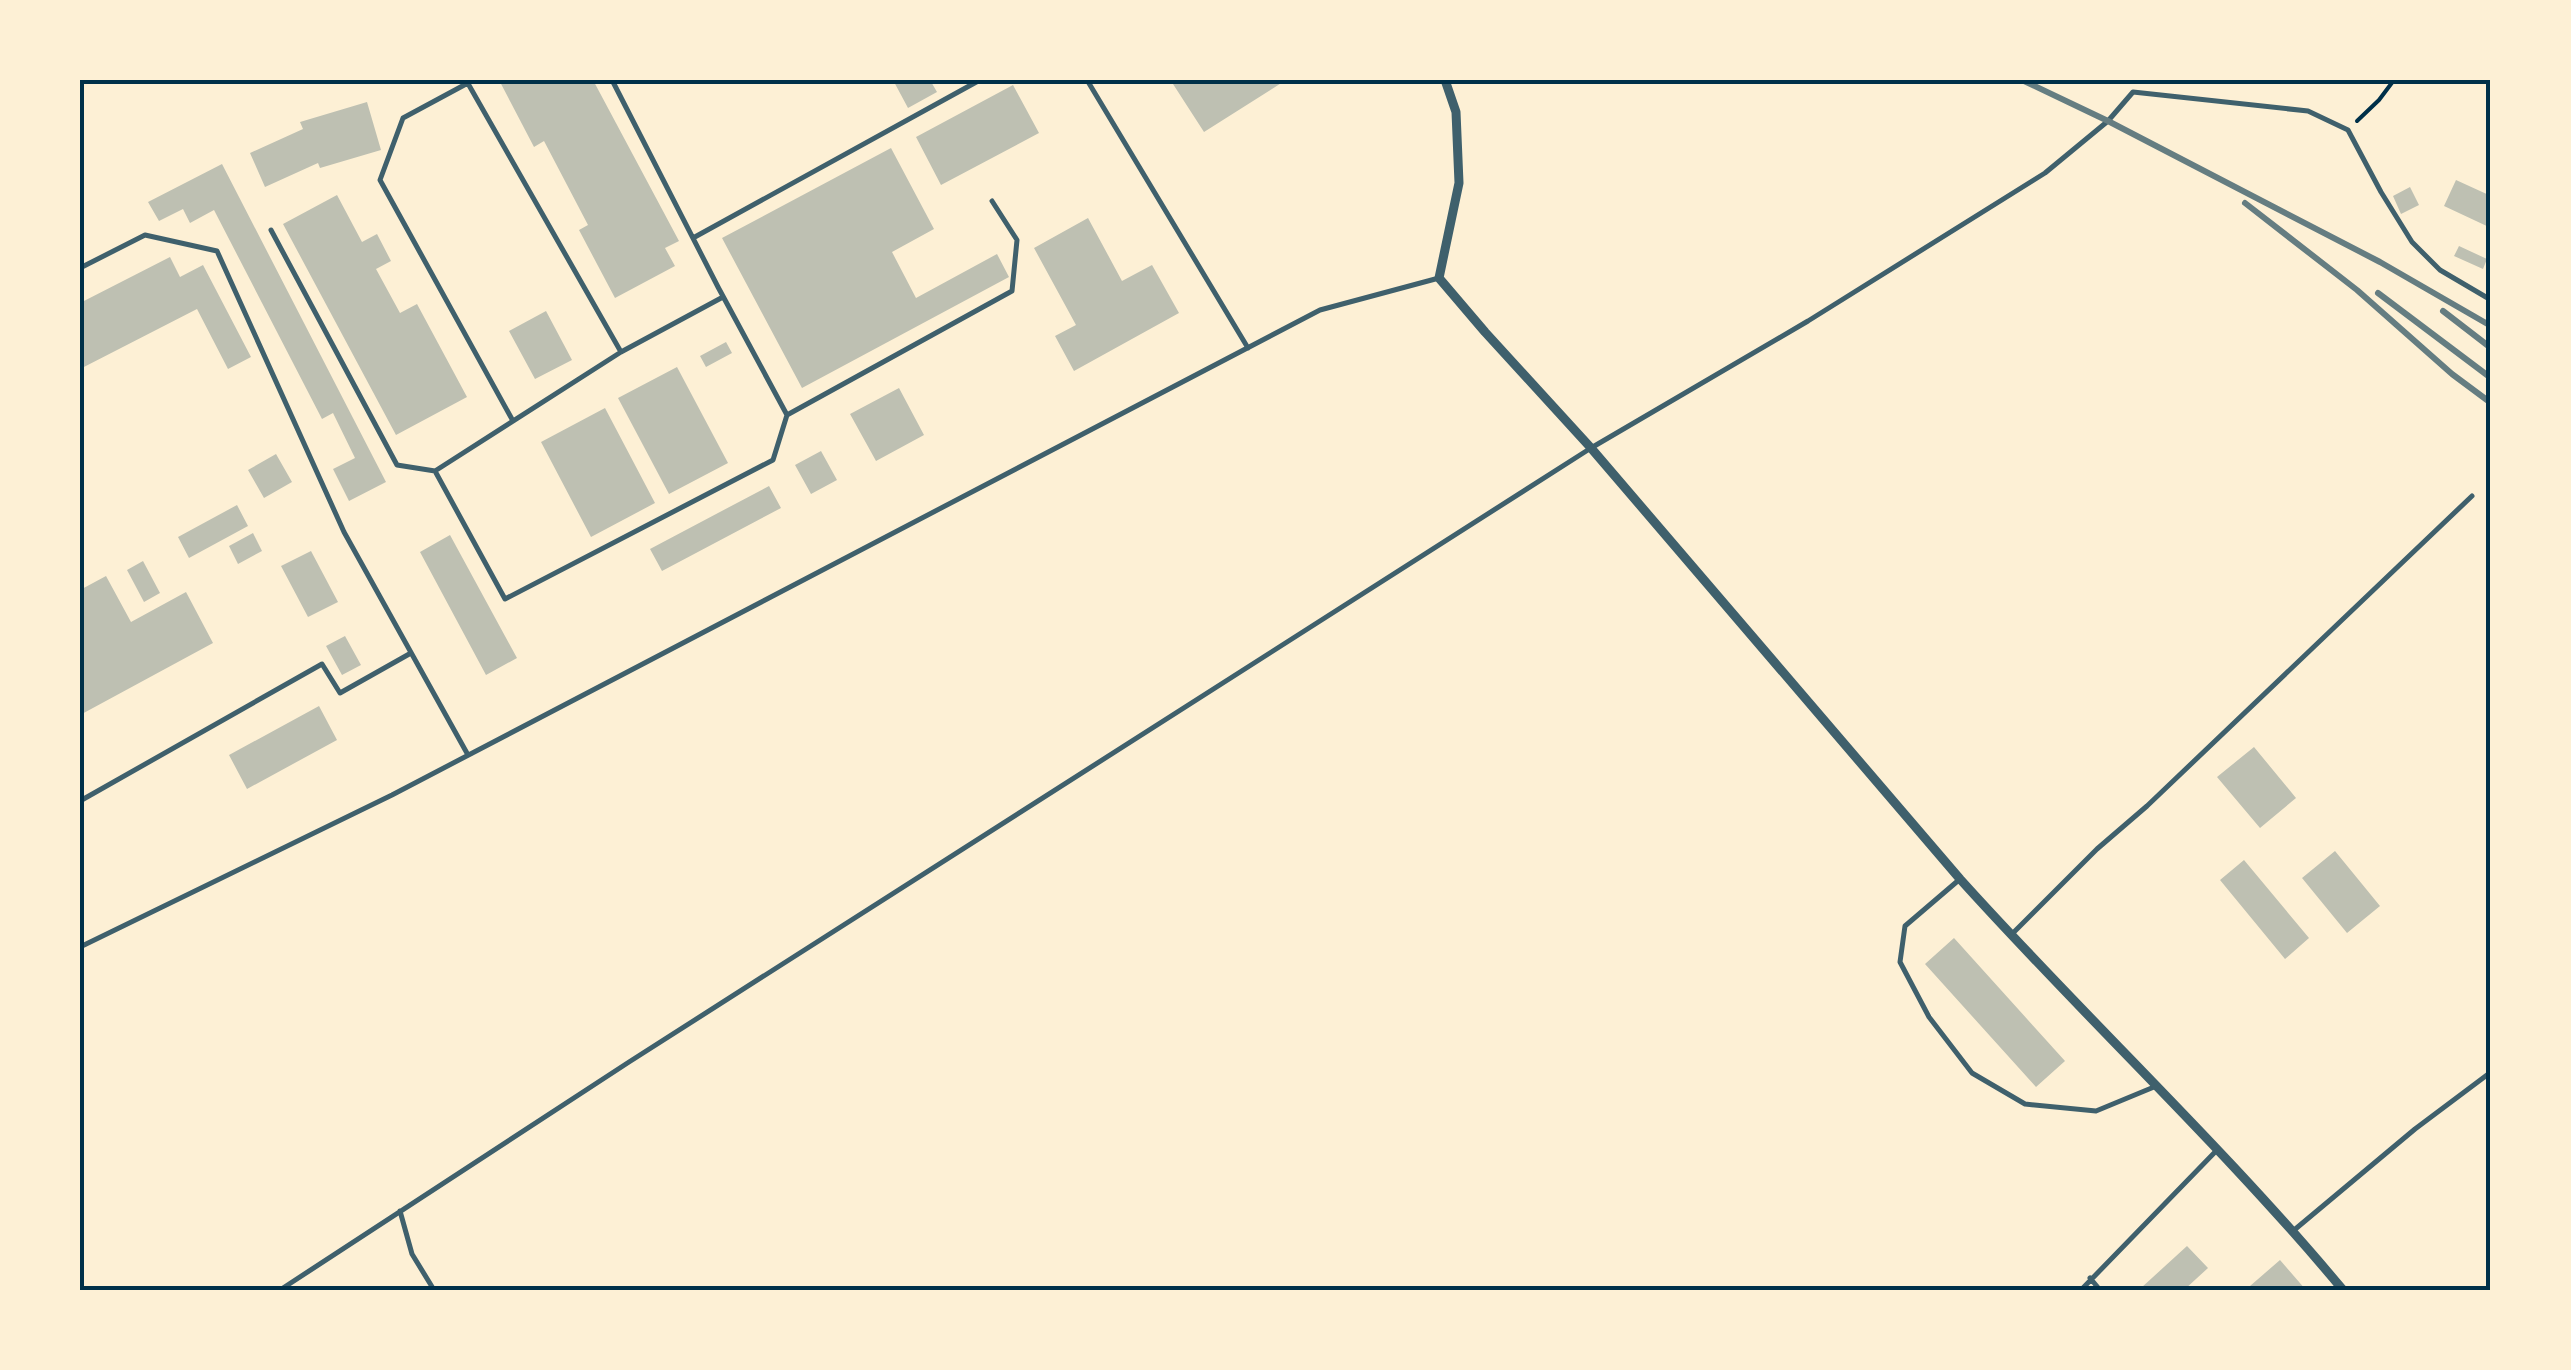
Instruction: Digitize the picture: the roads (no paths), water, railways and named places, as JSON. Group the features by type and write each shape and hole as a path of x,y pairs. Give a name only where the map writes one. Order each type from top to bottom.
{"street":[{"path":"1445,80 1456,112 1458,182 1439,278 1960,878 2293,1230 2342,1290"}],"lane":[{"path":"612,80 787,414"},
{"path":"693,238 980,80"},
{"path":"1087,80 1248,348"},
{"path":"513,421 380,180 403,118 467,82 622,352"},
{"path":"280,1290 400,1209 1590,448 1808,321 2045,173 2108,121 2133,92 2308,112 2348,130 2412,242 2440,270 2491,300"},
{"path":"436,471 506,599 773,460 787,414 1012,291 1017,240 992,201"},
{"path":"271,230 397,465 436,471 622,352 723,296"},
{"path":"80,268 145,235 217,251 344,532 468,755"},
{"path":"80,947 392,795 1320,310 1439,278"},
{"path":"2011,935 2472,496"},
{"path":"80,801 322,664 340,693 411,653"},
{"path":"1960,878 1905,926 1900,962 1929,1017 1972,1072 2025,1104 2096,1111 2156,1087"},
{"path":"2293,1230 2491,1072"},
{"path":"2081,1290 2217,1150"},
{"path":"400,1209 412,1254 434,1290"},
{"path":"2090,1278 2100,1290"}],"railway":[{"path":"2022,80 2380,262 2491,326"},
{"path":"2245,203 2357,290 2491,403"},
{"path":"2378,293 2491,378"},
{"path":"2443,311 2491,348"}]}
